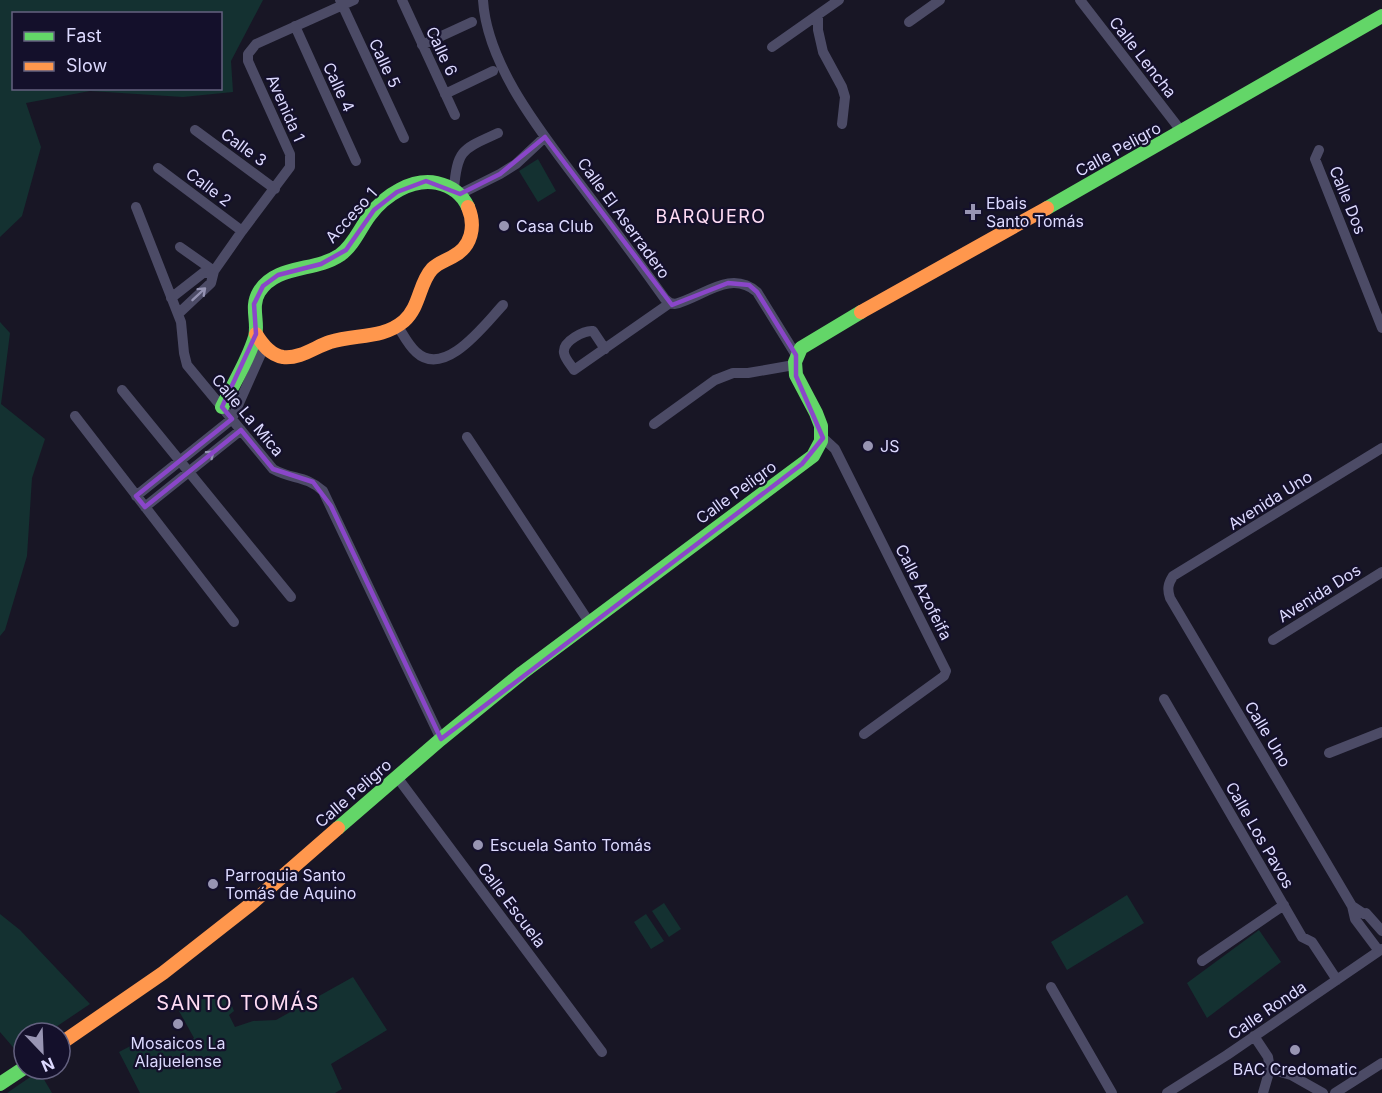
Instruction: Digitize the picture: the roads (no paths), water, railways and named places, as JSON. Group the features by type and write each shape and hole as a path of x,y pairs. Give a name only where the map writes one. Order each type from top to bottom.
{"main road":[{"name":"Calle Peligro","path":"795,360 801,348 823,333 1182,132 1382,15"},
{"name":"Acceso 1","path":"264,347 256,334 254,304 263,286 271,279 284,272 321,264 337,256 353,243 374,210 390,196 415,183 436,182 457,192"},
{"path":"264,347 277,355 298,356 329,343 382,333 407,317 434,267 459,253 470,239 473,229 472,219 466,201 457,192"},
{"name":"Acceso 1","path":"222,407 256,334"},
{"path":"795,360 800,385 822,428 823,438"},
{"name":"Calle Peligro","path":"72,1036 212,936 441,739 589,622 813,456 823,438"}],"street":[{"name":"Avenida 1","path":"178,314 211,283 214,271 290,167 290,154 248,61 248,54 256,44 341,3 354,0"},
{"name":"Calle 6","path":"402,0 455,115"},
{"name":"Calle El Aserradero","path":"483,0 490,40 529,115 670,303 682,302 728,283 749,285 757,292 795,360"},
{"path":"772,47 839,0"},
{"path":"909,22 939,0"},
{"name":"Calle Lencha","path":"1080,0 1182,132"},
{"name":"Calle 5","path":"341,3 404,138"},
{"path":"818,15 818,30 823,52 845,97 842,124"},
{"path":"422,45 472,22"},
{"name":"Calle 4","path":"295,26 356,161"},
{"path":"445,94 493,71"},
{"name":"Calle 3","path":"195,130 275,189"},
{"path":"498,134 468,147 462,153 458,160 457,192 500,174 516,164 545,136"},
{"name":"Calle Dos","path":"1319,150 1316,159 1382,328"},
{"name":"Calle 2","path":"159,168 242,231"},
{"name":"Calle La Mica","path":"136,207 178,314 187,366 273,469 313,482 323,491 441,739"},
{"path":"180,247 214,271"},
{"name":"Avenida 1","path":"171,298 203,273 214,271"},
{"path":"605,349 670,303"},
{"path":"397,325 417,354 431,359 446,358 459,350 503,305"},
{"path":"136,496 232,420 264,347"},
{"path":"654,424 715,380 733,373 748,374 795,360"},
{"path":"122,390 291,597"},
{"path":"75,416 234,622"},
{"path":"145,507 241,430"},
{"path":"467,437 589,622"},
{"name":"Calle Azofeifa","path":"823,438 835,449 946,671 944,676 864,734"},
{"name":"Avenida Uno","path":"1173,576 1382,448"},
{"name":"Avenida Dos","path":"1273,640 1382,572"},
{"name":"Calle Uno","path":"1173,576 1169,582 1170,598 1352,906 1355,919 1381,950"},
{"name":"Calle Los Pavos","path":"1164,699 1302,937 1312,942 1337,980"},
{"path":"1329,753 1382,732"},
{"name":"Calle Escuela","path":"398,777 602,1052"},
{"path":"1202,961 1284,905"},
{"name":"Calle Uno","path":"1352,906 1366,913 1382,931"},
{"name":"Calle Ronda","path":"1169,1092 1381,950"},
{"path":"1051,987 1112,1093"},
{"path":"1254,1036 1268,1056 1270,1069 1263,1093"},
{"path":"1335,1093 1382,1063"},
{"path":"1270,1069 1292,1076 1323,1093"}],"place":[{"name":"Ebais Santo Tomás","path":"973,212"},
{"name":"Casa Club","path":"504,226"},
{"name":"JS","path":"868,446"},
{"name":"Escuela Santo Tomás","path":"478,845"},
{"name":"Parroquia Santo Tomás de Aquino","path":"213,884"},
{"name":"Mosaicos La Alajuelense","path":"178,1024"},
{"name":"BAC Credomatic","path":"1295,1050"}],"district":[{"name":"BARQUERO","path":"711,216"},
{"name":"SANTO TOMÁS","path":"238,1003"}]}
